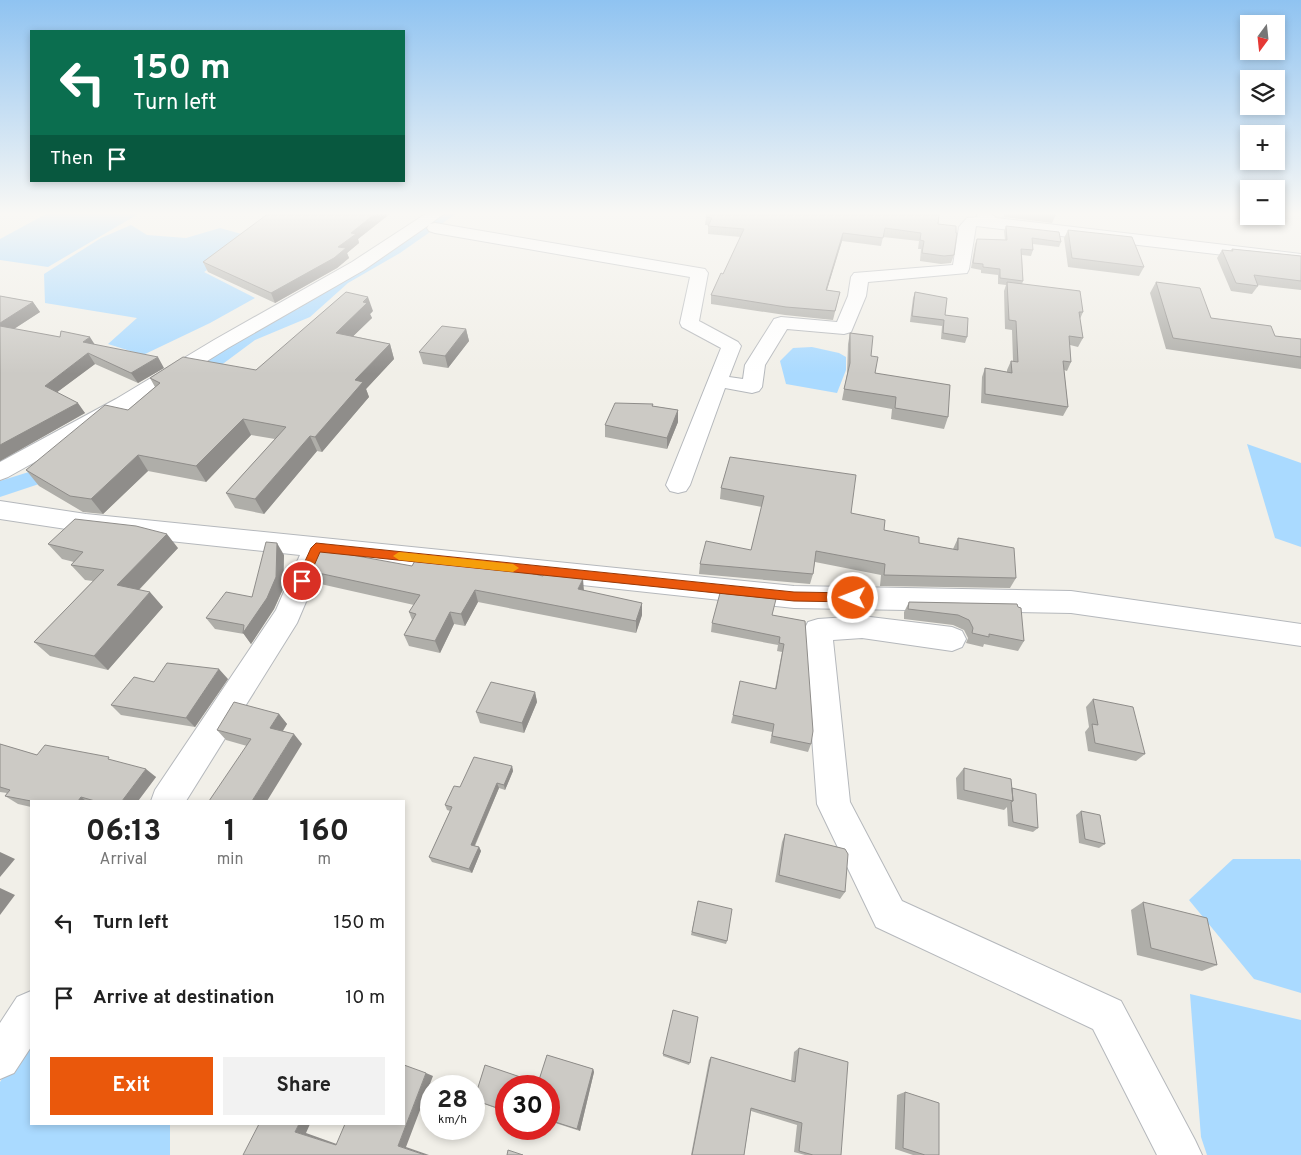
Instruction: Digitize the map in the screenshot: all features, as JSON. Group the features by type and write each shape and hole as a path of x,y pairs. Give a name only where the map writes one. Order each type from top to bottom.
{"street":[{"path":"0,472 123,404 221,344 356,267"},
{"path":"669,267 699,273 689,323 731,346 678,485"},
{"path":"718,381 752,387 755,365 781,323 844,328 857,296 860,277 961,269 961,267"},
{"path":"0,510 86,523 316,548 794,596 1071,602 1301,635"},
{"path":"168,800 287,614 316,548"},
{"path":"952,639 862,627 818,630 834,804 889,914 1107,1015 1180,1155"},
{"path":"0,1059 30,1013"}],"water":[{"path":"55,267 212,267 204,272 255,298 210,323 143,355 108,344 137,318 45,303 44,274"},
{"path":"812,347 839,353 846,357 846,370 837,393 786,384 780,361 793,348"},
{"path":"1247,444 1301,463 1301,547 1275,538"},
{"path":"1233,859 1300,859 1301,993 1254,979 1189,900"},
{"path":"1190,994 1301,1020 1301,1155 1207,1155 1201,1137"},
{"path":"30,1036 30,1125 170,1125 170,1155 0,1155 0,1082"}],"building":[{"path":"214,267 318,267 271,293"},
{"path":"726,267 833,267 826,290 840,292 835,311 786,307 711,295 721,273 723,274"},
{"path":"983,267 1022,267 1023,281 1000,278 1000,269"},
{"path":"1229,267 1301,267 1301,281 1254,275 1258,286 1236,283"},
{"path":"1007,282 1080,291 1083,312 1079,312 1083,338 1069,336 1071,362 1063,361 1068,407 985,394 985,368 1012,373 1011,361 1018,362 1016,321 1009,320"},
{"path":"1156,282 1200,288 1211,318 1271,326 1275,336 1301,339 1301,357 1173,338"},
{"path":"346,292 368,297 363,302 367,303 336,333 390,344 355,380 363,382 315,437 310,436 255,499 226,493 286,427 243,419 196,466 138,455 91,499 70,496 26,470 105,405 128,410 160,383 150,378 183,357 256,370"},
{"path":"915,292 947,298 945,315 968,318 967,337 943,333 944,320 912,316"},
{"path":"0,296 33,302 0,323"},
{"path":"0,326 60,337 61,331 90,337 83,342 158,357 131,373 88,353 45,386 78,403 0,445"},
{"path":"442,326 466,329 445,356 419,352"},
{"path":"850,333 873,336 871,356 878,357 875,373 950,385 948,417 895,408 896,397 844,389 850,363"},
{"path":"615,403 653,404 652,406 678,410 667,438 605,425"},
{"path":"730,457 856,475 851,513 885,520 884,530 919,537 919,543 958,550 958,538 1014,548 1016,578 884,575 885,564 816,551 813,574 700,564 706,541 751,550 764,496 721,488"},
{"path":"75,519 136,526 167,534 117,585 150,592 94,656 34,642 104,570 71,565 83,552 48,544"},
{"path":"266,542 277,543 276,577 267,598 243,633 244,625 206,618 226,592 252,597"},
{"path":"319,549 412,566 417,557 494,565 543,576 545,571 583,579 578,589 642,603 636,621 475,590 461,614 450,612 435,641 404,635 416,614 409,612 420,595 309,571"},
{"path":"720,593 776,599 772,615 805,621 813,731 811,744 772,736 774,724 733,715 740,681 776,689 784,644 779,643 780,637 712,623"},
{"path":"909,602 1017,604 1021,608 1024,641 989,634 989,637 972,633 973,628 969,620 958,615 908,609"},
{"path":"167,663 219,669 186,718 111,705 134,677 154,682"},
{"path":"491,682 535,692 522,723 476,712"},
{"path":"1093,699 1133,707 1145,754 1095,743 1092,724 1098,725"},
{"path":"234,702 279,714 270,728 294,734 253,800 210,800 251,739 217,730"},
{"path":"0,744 37,755 45,745 109,757 108,759 146,769 123,800 92,800 81,797 79,800 30,801 5,796 10,790 0,787"},
{"path":"474,757 512,766 504,785 497,783 471,845 479,847 469,869 429,857 452,807 445,805 454,786 460,787"},
{"path":"964,768 1011,779 1013,801 964,790"},
{"path":"1012,788 1036,794 1038,828 1013,822"},
{"path":"1081,811 1100,815 1105,844 1085,839"},
{"path":"785,834 845,849 848,854 845,892 779,875"},
{"path":"698,901 732,909 727,941 692,932"},
{"path":"1143,902 1207,918 1217,965 1151,948"},
{"path":"673,1010 698,1017 690,1063 663,1054"},
{"path":"799,1048 848,1062 841,1155 813,1155 799,1151 802,1123 751,1108 744,1155 692,1155 711,1057 795,1082"},
{"path":"547,1055 593,1069 577,1129 560,1124 560,1075 541,1075"},
{"path":"405,1065 426,1073 425,1075 420,1075 420,1089 398,1146 425,1155 243,1155 258,1125 298,1125 295,1132 336,1145 345,1125 405,1125"},
{"path":"485,1065 514,1075 495,1075 495,1107 485,1104 485,1075 482,1075"},
{"path":"905,1092 939,1103 939,1155 925,1155 903,1148"},
{"path":"508,1150 523,1155 507,1155"}],"waterway":[{"path":"186,382 249,336 304,313 342,280 365,267"},
{"path":"0,489 64,468"}],"slow traffic":[{"path":"399,556 513,568"}],"route":[{"path":"302,581 316,548 794,596 853,598"}]}
